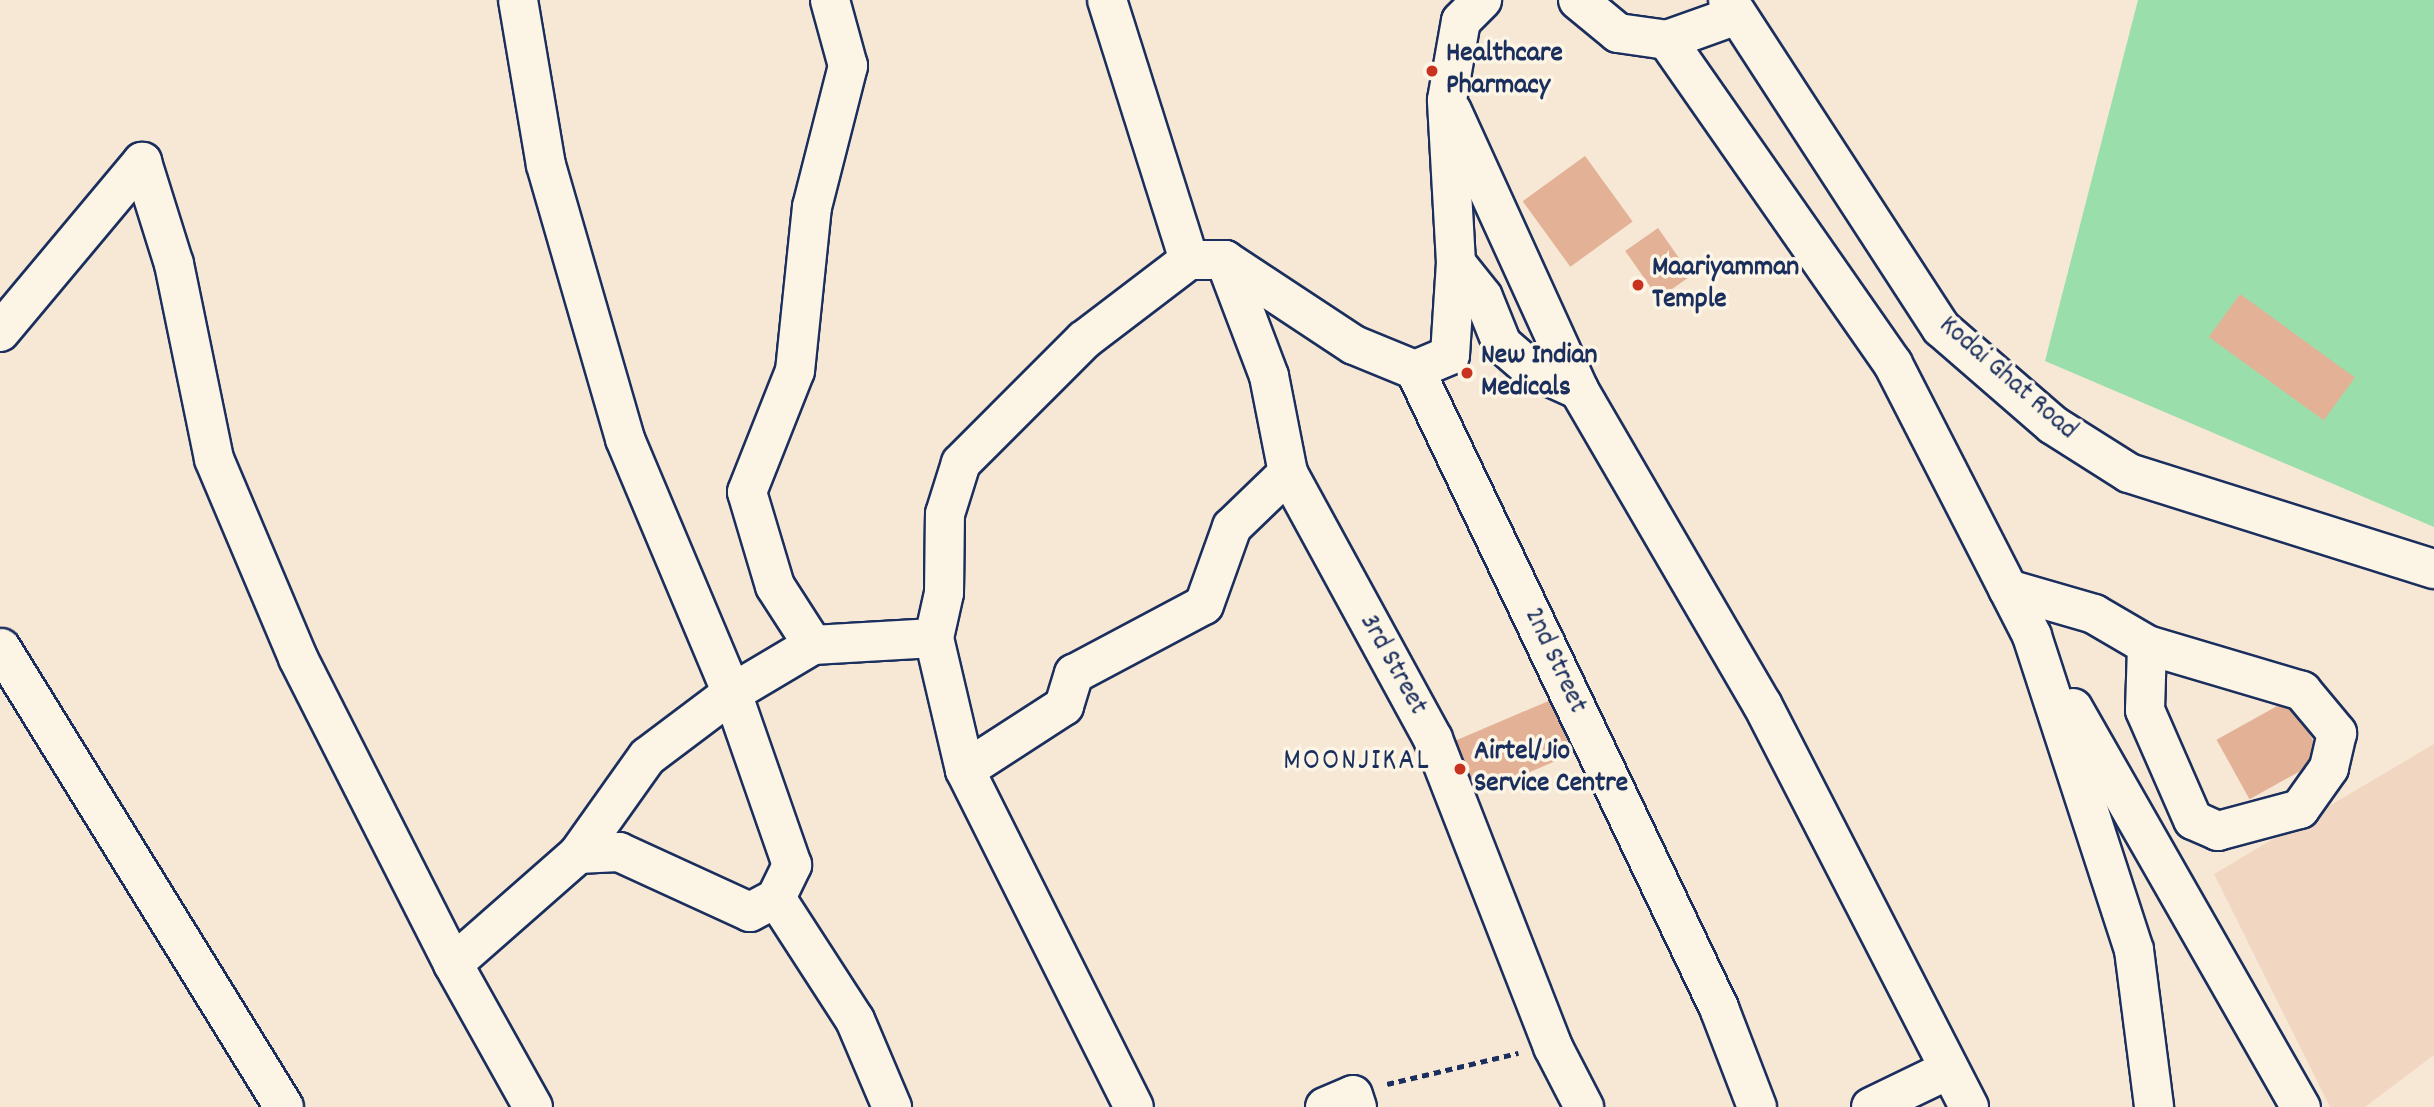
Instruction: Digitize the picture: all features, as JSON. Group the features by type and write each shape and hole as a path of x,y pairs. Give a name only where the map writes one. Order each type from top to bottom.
{"street":[{"path":"518,0 546,165 625,439 732,693 792,865 776,898 750,912 620,852 578,854"},
{"path":"813,645 775,586 747,492 795,371 812,207 848,66 830,0"},
{"name":"3rd Street","path":"1107,0 1207,260 1269,376 1288,474 1433,739 1553,1047 1584,1107"},
{"path":"1134,1107 965,770 934,638 944,593 945,514 961,463 1084,340 1207,260 1354,345 1416,370 1450,355 1455,263 1447,100 1461,21 1482,0"},
{"path":"1578,0 1618,33 1667,40 1731,8"},
{"name":"Kodai Ghat Road","path":"1731,8 1941,328 2053,425 2129,473 2434,569"},
{"path":"1667,40 1893,364 2032,636 2301,1107"},
{"path":"1447,100 1579,390 1762,704 1969,1107"},
{"path":"0,332 142,162 174,264 214,459 298,658 453,964 533,1107"},
{"path":"1455,263 1483,298 1503,344 1530,368 1579,390"},
{"name":"2nd Street","path":"1416,370 1719,1008 1757,1107"},
{"path":"965,770 1064,706 1074,674 1204,606 1231,527 1288,474"},
{"path":"2008,589 2094,614 2147,645 2302,691 2337,733 2329,768 2300,809 2218,831 2193,820 2145,710 2147,645"},
{"path":"2032,636 2134,950 2154,1107"},
{"path":"453,964 578,854 647,757 732,693 813,645 934,638"},
{"path":"1,648 284,1107"},
{"path":"776,898 855,1020 892,1107"},
{"path":"1871,1107 1948,1070"}],"path":[{"path":"1345,1103 1433,1069 1553,1047"}],"shaded area":[{"path":"2434,744 2434,1055 2365,1107 2330,1107 2214,874"}],"green space":[{"path":"2138,0 2434,0 2434,527 2045,361"}],"building":[{"path":"1585,156 1633,222 1570,267 1523,201"},
{"path":"1658,228 1691,276 1659,298 1625,251"},
{"path":"2240,294 2355,377 2324,420 2209,337"},
{"path":"1558,697 1581,750 1477,795 1454,741"},
{"path":"2290,699 2323,758 2249,799 2217,740"}],"place":[{"name":"Healthcare Pharmacy","path":"1432,71"},
{"name":"Maariyamman Temple","path":"1638,285"},
{"name":"New Indian Medicals","path":"1467,373"},
{"name":"Airtel/Jio Service Centre","path":"1460,769"}],"district":[{"name":"MOONJIKAL","path":"1357,763"}]}
